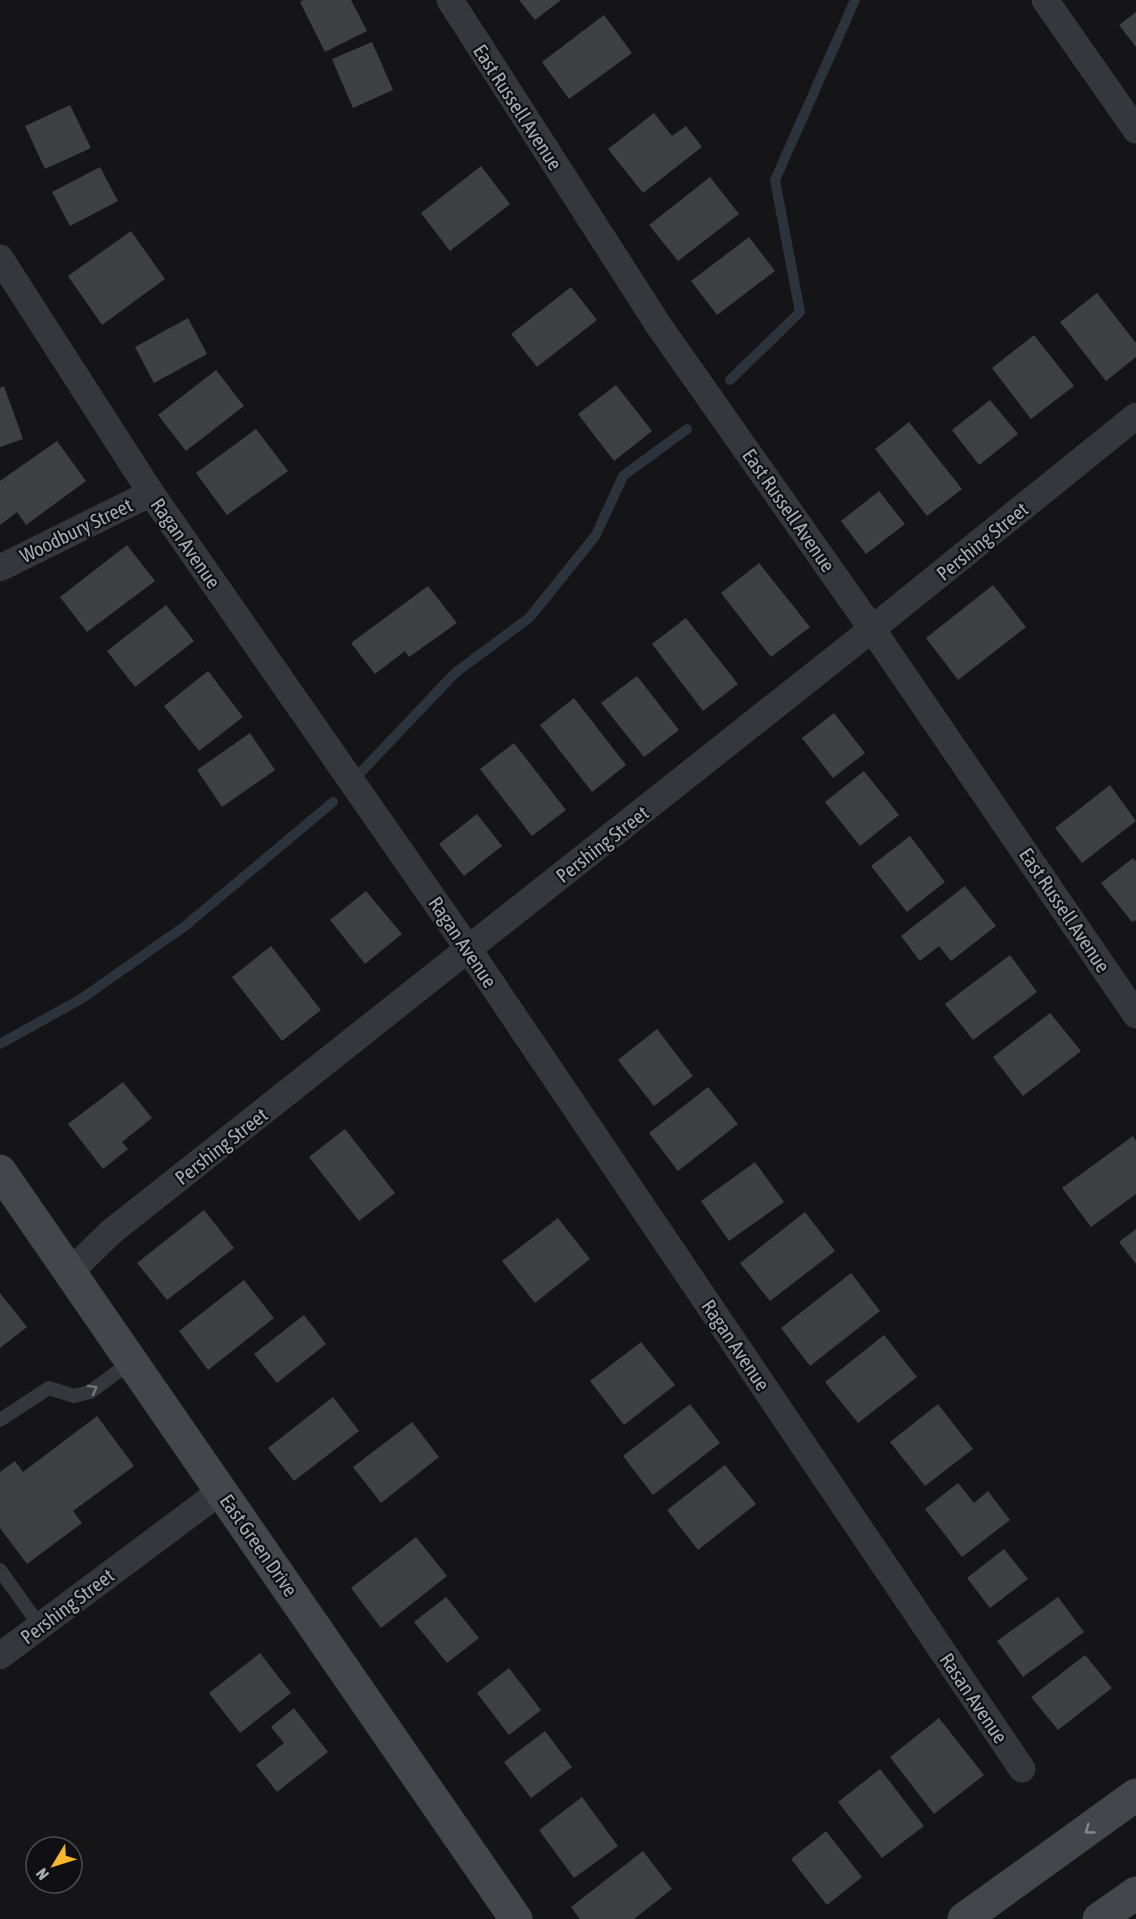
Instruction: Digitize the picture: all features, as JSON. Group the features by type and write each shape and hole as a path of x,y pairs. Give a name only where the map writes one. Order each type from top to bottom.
{"main road":[{"name":"East Green Drive","path":"0,1171 516,1919"},
{"path":"964,1919 1136,1795"},
{"path":"1098,1919 1136,1893"}],"street":[{"name":"East Russell Avenue","path":"450,0 492,69 659,326 872,629 1136,1015"},
{"path":"1045,0 1136,130"},
{"name":"Ragan Avenue","path":"0,258 151,493 469,950 926,1627"},
{"name":"Pershing Street","path":"69,1273 111,1232 469,950 1136,416"},
{"name":"Woodbury Street","path":"0,568 151,493"},
{"name":"Pershing Street","path":"0,1656 221,1491"},
{"name":"Rasan Avenue","path":"926,1627 1022,1769"}],"lane":[{"path":"0,1420 49,1388 74,1396 90,1392 131,1362"},
{"path":"0,1570 40,1626"}],"building":[{"path":"303,0 351,0 367,31 325,52 300,2"},
{"path":"519,0 561,0 535,20"},
{"path":"1136,12 1136,47 1119,25"},
{"path":"604,15 632,53 569,99 542,62"},
{"path":"372,42 393,90 353,108 332,59"},
{"path":"70,105 91,148 45,169 25,126"},
{"path":"654,113 672,136 686,126 702,147 643,193 608,149"},
{"path":"481,166 510,204 450,251 421,213"},
{"path":"100,167 118,201 70,226 52,192"},
{"path":"710,177 739,214 678,261 649,225"},
{"path":"131,231 165,279 102,325 68,276"},
{"path":"749,237 775,271 717,315 691,281"},
{"path":"571,287 597,320 537,367 511,334"},
{"path":"1097,293 1136,343 1136,357 1106,381 1060,322"},
{"path":"188,318 207,354 154,383 135,347"},
{"path":"1034,335 1074,386 1031,419 992,368"},
{"path":"216,370 244,406 186,451 158,415"},
{"path":"616,385 652,431 614,461 578,414"},
{"path":"4,386 23,439 0,447 0,388"},
{"path":"990,400 1018,434 979,465 952,430"},
{"path":"909,422 962,489 927,516 875,449"},
{"path":"256,429 288,471 227,515 196,473"},
{"path":"57,441 86,481 26,525 17,512 0,525 0,481"},
{"path":"879,491 905,524 866,554 841,521"},
{"path":"127,545 155,581 87,632 60,597"},
{"path":"759,563 810,627 771,657 721,593"},
{"path":"993,585 1026,627 958,680 926,638"},
{"path":"428,586 457,623 409,657 405,651 375,674 351,643"},
{"path":"166,605 194,641 135,687 107,651"},
{"path":"686,618 738,684 703,711 652,644"},
{"path":"208,671 243,717 199,751 164,706"},
{"path":"637,676 679,730 644,757 601,703"},
{"path":"574,698 626,765 592,792 540,725"},
{"path":"834,713 865,753 833,778 802,738"},
{"path":"250,733 275,770 222,807 197,770"},
{"path":"514,743 566,810 532,836 480,769"},
{"path":"864,771 899,815 860,846 825,802"},
{"path":"1110,785 1136,821 1082,863 1055,828"},
{"path":"477,814 502,846 464,876 439,844"},
{"path":"910,836 945,882 907,912 871,866"},
{"path":"1133,858 1136,861 1136,920 1132,922 1101,883"},
{"path":"965,886 996,926 951,961 939,946 920,961 901,936"},
{"path":"366,891 402,934 365,964 330,920"},
{"path":"271,946 321,1010 282,1041 232,977"},
{"path":"1010,955 1037,992 973,1040 945,1004"},
{"path":"1050,1013 1081,1051 1023,1096 993,1057"},
{"path":"657,1029 693,1076 654,1106 618,1060"},
{"path":"123,1082 152,1118 122,1142 128,1149 103,1169 68,1124"},
{"path":"708,1087 738,1124 678,1171 649,1133"},
{"path":"345,1129 395,1193 359,1221 309,1157"},
{"path":"1133,1136 1136,1141 1136,1194 1091,1227 1062,1188"},
{"path":"755,1162 784,1202 729,1241 701,1201"},
{"path":"204,1210 234,1248 167,1300 137,1263"},
{"path":"805,1212 835,1251 770,1301 740,1263"},
{"path":"558,1218 590,1259 535,1303 502,1261"},
{"path":"1136,1229 1136,1264 1119,1242"},
{"path":"851,1273 880,1311 810,1366 781,1328"},
{"path":"244,1280 274,1318 208,1370 179,1331"},
{"path":"0,1293 27,1327 0,1348"},
{"path":"304,1315 326,1344 277,1383 254,1354"},
{"path":"884,1335 917,1377 858,1423 825,1382"},
{"path":"641,1342 675,1385 624,1425 590,1381"},
{"path":"333,1397 359,1431 294,1481 268,1448"},
{"path":"690,1404 720,1443 653,1495 623,1456"},
{"path":"938,1404 973,1449 925,1486 890,1442"},
{"path":"97,1416 134,1466 73,1511 82,1523 27,1564 0,1528 0,1472 15,1461 23,1472"},
{"path":"412,1422 439,1457 381,1503 353,1467"},
{"path":"725,1465 756,1504 698,1550 667,1510"},
{"path":"958,1483 974,1503 988,1491 1010,1520 962,1557 925,1509"},
{"path":"416,1537 447,1576 381,1628 351,1588"},
{"path":"1004,1549 1028,1579 990,1608 967,1578"},
{"path":"446,1597 479,1638 447,1663 414,1622"},
{"path":"1058,1597 1084,1632 1023,1677 997,1641"},
{"path":"260,1653 291,1693 240,1733 209,1693"},
{"path":"1085,1655 1112,1688 1058,1730 1031,1697"},
{"path":"509,1668 541,1710 509,1735 477,1693"},
{"path":"294,1708 328,1752 277,1792 256,1765 284,1743 271,1727"},
{"path":"939,1718 984,1775 934,1814 890,1757"},
{"path":"545,1731 572,1767 531,1798 504,1762"},
{"path":"880,1769 924,1826 882,1858 838,1802"},
{"path":"582,1797 618,1846 574,1878 539,1830"},
{"path":"826,1831 862,1877 827,1905 791,1859"},
{"path":"643,1851 672,1889 634,1919 580,1919 571,1907"}],"waterway":[{"path":"730,380 800,312 775,180 855,0"},
{"path":"362,771 455,673 530,617 596,535 623,476 687,429"},
{"path":"0,1044 81,999 185,926 333,802"}]}
